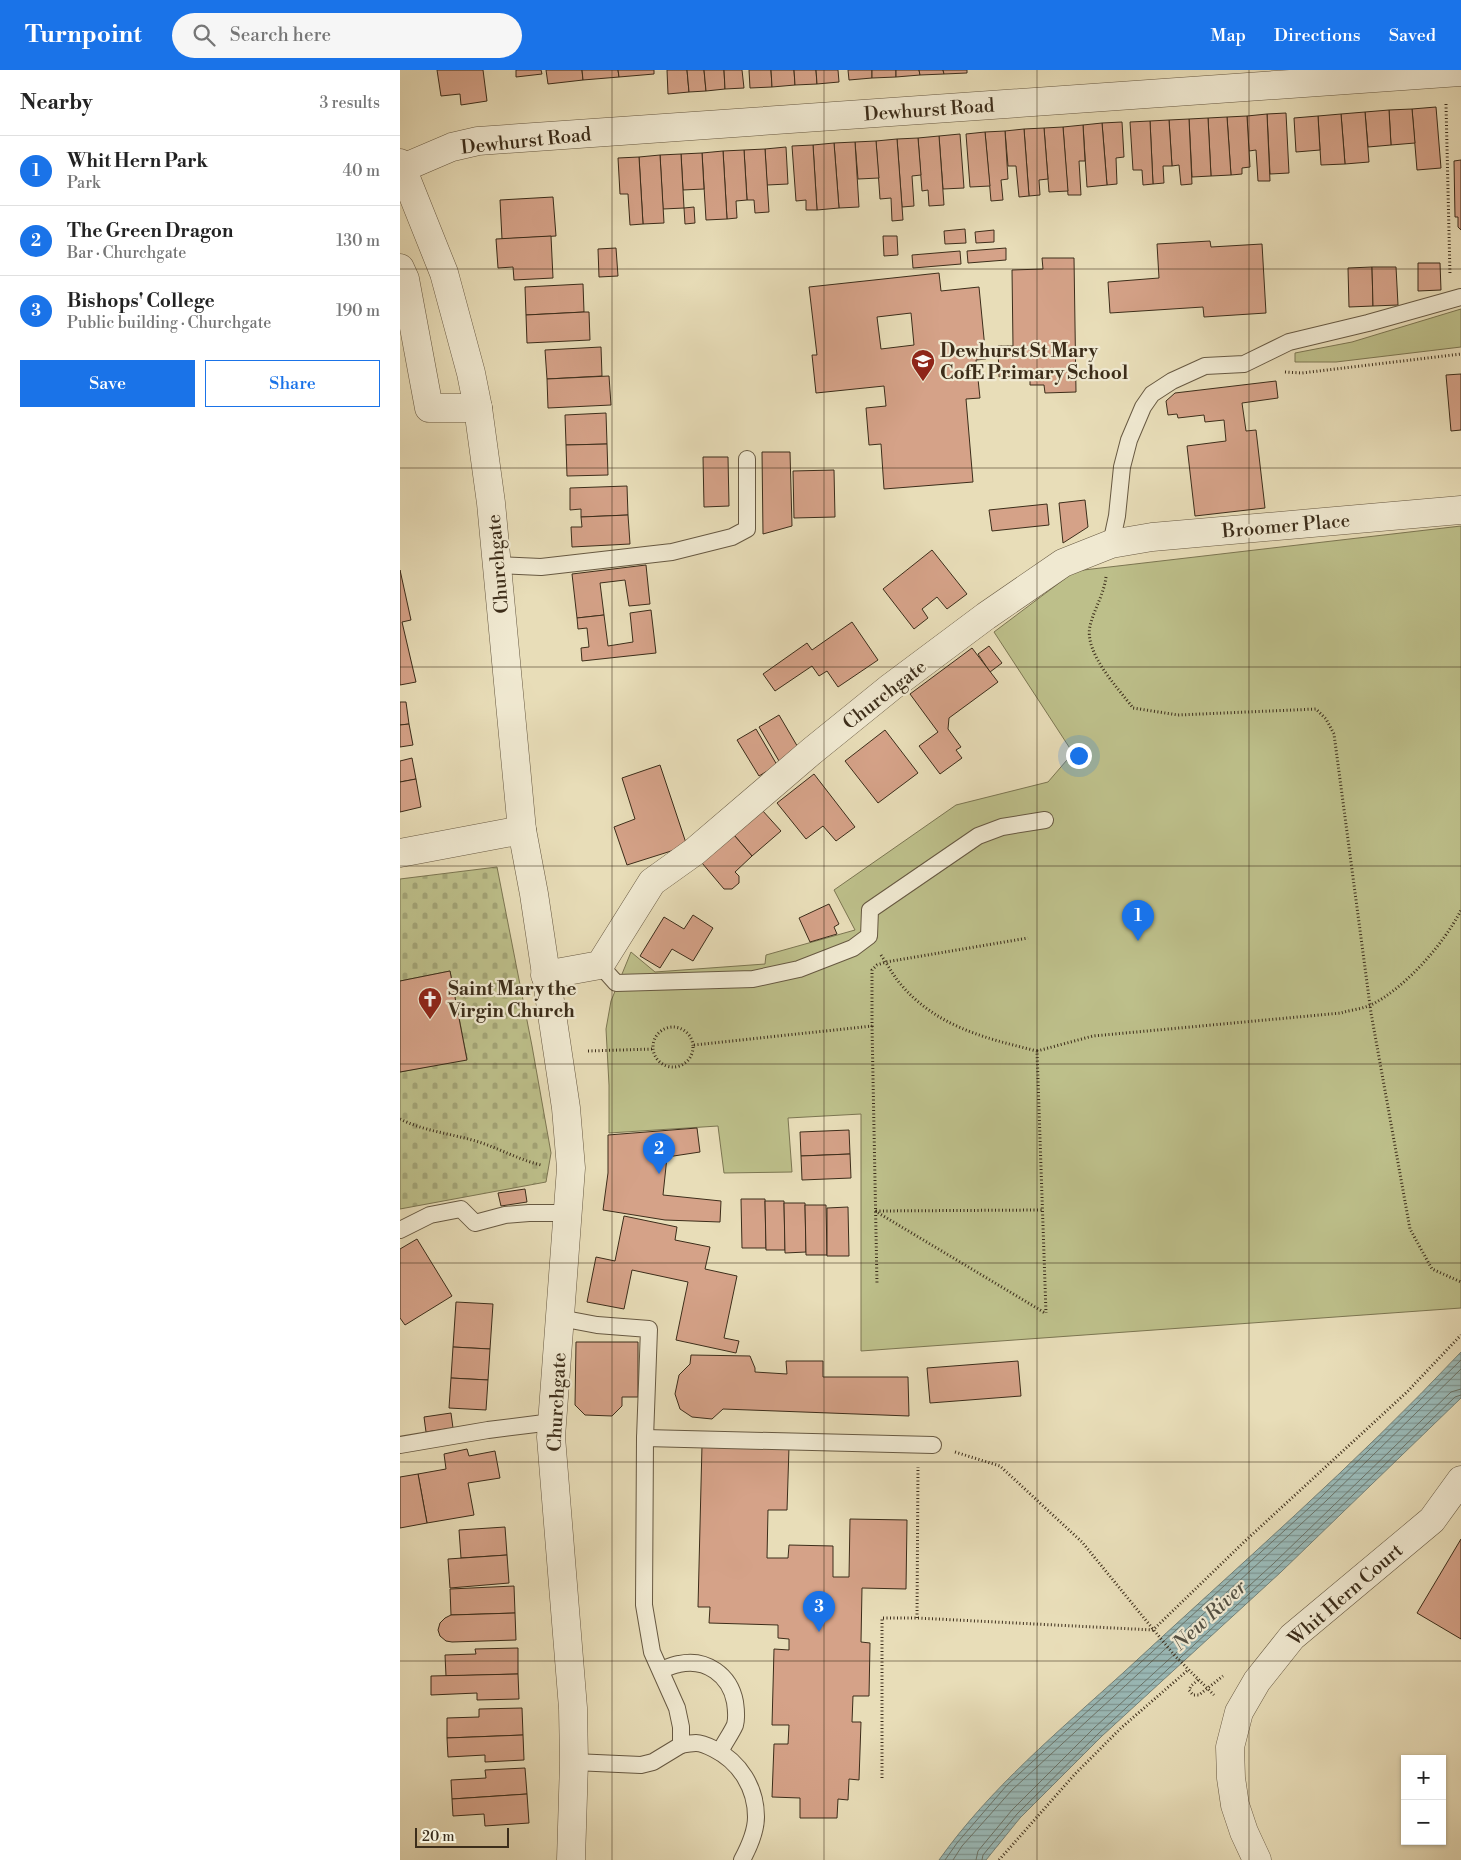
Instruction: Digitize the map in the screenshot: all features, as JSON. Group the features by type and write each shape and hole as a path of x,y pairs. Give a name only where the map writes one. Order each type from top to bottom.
{"street":[{"name":"Dewhurst Road","path":"401,166 478,141 1453,73"},
{"name":"Churchgate","path":"401,166 444,273 471,373 478,408 491,503 522,830 534,894 566,1108 571,1168 551,1437 573,1708 574,1762 571,1860"},
{"path":"400,268 404,279 429,408 478,408"},
{"name":"Broomer Place","path":"1111,544 1152,537 1461,510"},
{"name":"Churchgate","path":"600,965 652,882 694,852 812,751 891,687 986,616 1064,563 1111,544"},
{"path":"400,853 522,830"},
{"path":"546,976 600,965"},
{"name":"Whit Hern Court","path":"1256,1860 1235,1805 1231,1778 1230,1747 1239,1712 1257,1681 1292,1638 1432,1520 1461,1480"}],"lane":[{"path":"1111,544 1117,516 1122,468 1129,440 1143,407 1152,394 1172,381 1205,366 1244,364 1289,342 1456,299"},
{"path":"497,565 541,568 672,552 732,537 746,529 747,458"},
{"path":"600,965 616,983 753,979 799,969 853,948 869,936 870,910 978,836 1002,827 1045,820"},
{"path":"400,1230 430,1215 461,1209 475,1223 505,1215 568,1213"},
{"path":"560,1318 596,1325 649,1329 645,1438 644,1605 652,1652 677,1708 681,1727 681,1745"},
{"path":"400,1445 488,1430 552,1422"},
{"path":"645,1438 926,1444"},
{"path":"661,1670 678,1664 694,1663 706,1665 718,1672 726,1680 734,1693 736,1716 735,1724 720,1752"},
{"path":"574,1762 641,1765 652,1762 681,1745 696,1743 706,1745 720,1752 737,1765 748,1782 753,1797 756,1818 751,1841 742,1860"}],"path":[{"path":"1453,73 1456,299"},
{"path":"1244,364 1280,372 1302,373 1461,354"},
{"path":"1111,544 1106,583 1090,628 1096,658 1133,708 1178,715 1316,709 1326,719 1334,734 1370,1006 1410,1229 1432,1269 1461,1282"},
{"path":"869,936 898,980 913,998 933,1014 971,1034 1037,1051 1093,1036 1341,1013 1370,1006 1401,986 1425,960 1455,922 1461,910"},
{"path":"877,1284 872,970 877,965 886,962 1028,938"},
{"path":"694,1045 872,1026"},
{"path":"676,1027 684,1029 691,1036 694,1045 688,1061 680,1067 671,1068 662,1064 656,1058 652,1049 654,1040 659,1032 666,1028 676,1027"},
{"path":"557,1052 652,1049"},
{"path":"875,1211 1046,1313 1037,1051"},
{"path":"400,1119 413,1126 482,1143 539,1164 571,1168"},
{"path":"875,1211 1043,1210"},
{"path":"882,1778 882,1618 917,1618 1153,1630 1244,1542 1407,1392 1461,1334"},
{"path":"917,1618 926,1444 1000,1466 1082,1542 1153,1630 1212,1694"},
{"path":"999,1860 1075,1774 1121,1728 1188,1670"},
{"path":"1198,1680 1189,1690 1193,1695 1200,1695 1226,1675"}],"green space":[{"path":"1461,309 1461,347 1336,362 1295,362 1295,353 1352,342"},
{"path":"1461,526 1461,1308 861,1351 861,1114 788,1118 792,1172 724,1173 718,1126 609,1133 606,1029 611,1001 631,952 655,972 765,964 766,955 855,930 834,890 956,805 1048,782 1073,753 994,632 1075,571"},
{"path":"497,867 551,1153 546,1182 400,1209 400,1072 467,1059 450,971 400,981 400,879"}],"water":[{"name":"New River","path":"1461,1352 1461,1398 1281,1572 1102,1736 1020,1818 986,1860 939,1860 980,1809 1026,1761 1338,1475"}],"building":[{"path":"437,70 483,70 487,101 461,105 460,94 441,96"},
{"path":"516,70 541,70 542,74 516,77"},
{"path":"546,70 582,70 583,80 548,84"},
{"path":"582,70 618,70 619,77 583,80"},
{"path":"618,70 654,70 654,74 619,77"},
{"path":"667,70 687,70 689,92 668,94"},
{"path":"687,70 704,70 706,91 689,92"},
{"path":"704,70 724,70 725,89 706,91"},
{"path":"724,70 742,70 744,88 725,89"},
{"path":"749,70 771,70 772,87 750,88"},
{"path":"771,70 794,70 795,85 772,87"},
{"path":"794,70 816,70 817,84 795,85"},
{"path":"816,70 838,70 839,82 817,84"},
{"path":"848,70 872,70 872,78 849,80"},
{"path":"872,70 896,70 896,77 872,78"},
{"path":"896,70 919,70 920,75 896,77"},
{"path":"919,70 943,70 944,74 920,75"},
{"path":"943,70 967,70 967,73 944,74"},
{"path":"1436,107 1441,168 1417,170 1412,109"},
{"path":"1412,109 1415,143 1391,145 1389,110"},
{"path":"1389,110 1391,145 1368,147 1365,112"},
{"path":"1365,112 1369,162 1345,164 1341,114"},
{"path":"1286,113 1289,173 1270,174 1267,114"},
{"path":"1267,114 1270,181 1258,181 1256,150 1249,151 1247,116"},
{"path":"1341,114 1345,164 1321,165 1318,116"},
{"path":"1247,116 1250,167 1242,168 1242,174 1231,175 1227,117"},
{"path":"1318,116 1320,150 1296,152 1294,118"},
{"path":"1227,117 1231,175 1211,176 1208,118"},
{"path":"1208,118 1211,176 1192,177 1189,119"},
{"path":"1189,119 1192,184 1181,185 1179,165 1172,166 1169,120"},
{"path":"1169,120 1172,166 1163,166 1164,183 1153,184 1150,121"},
{"path":"1150,121 1153,184 1143,185 1142,170 1133,170 1130,122"},
{"path":"1122,122 1124,157 1116,158 1117,184 1107,185 1102,123"},
{"path":"1102,123 1107,185 1087,187 1083,125"},
{"path":"1083,125 1085,161 1079,161 1081,195 1068,195 1063,127"},
{"path":"1063,127 1068,191 1049,192 1044,128"},
{"path":"1044,128 1048,179 1039,180 1040,195 1029,196 1024,129"},
{"path":"1024,129 1029,196 1019,197 1016,166 1008,166 1005,131"},
{"path":"1005,131 1008,179 1001,180 1003,200 991,201 985,132"},
{"path":"985,132 990,186 970,187 966,134"},
{"path":"960,134 964,188 943,189 939,136"},
{"path":"939,136 944,205 929,206 928,190 922,191 918,138"},
{"path":"918,138 921,175 912,176 914,206 902,207 897,139"},
{"path":"897,139 903,220 892,221 891,198 880,199 876,141"},
{"path":"876,141 879,178 858,179 855,142"},
{"path":"855,142 859,207 839,208 834,143"},
{"path":"834,143 839,208 817,210 813,145"},
{"path":"813,145 817,210 806,210 806,200 796,201 792,146"},
{"path":"786,147 788,184 767,185 765,149"},
{"path":"765,149 769,212 755,213 754,200 747,200 744,150"},
{"path":"744,150 747,200 736,201 737,218 727,219 723,151"},
{"path":"723,151 727,219 706,220 702,153"},
{"path":"702,153 704,189 683,190 681,154"},
{"path":"681,154 684,208 663,209 660,155"},
{"path":"660,155 664,223 643,224 639,157"},
{"path":"639,157 643,224 630,225 628,194 620,194 618,158"},
{"path":"1461,160 1461,230 1458,227 1458,217 1455,217 1454,161"},
{"path":"553,197 556,236 502,239 500,200"},
{"path":"694,207 695,223 685,224 684,208"},
{"path":"965,229 966,243 945,244 944,231"},
{"path":"994,230 994,242 976,243 975,232"},
{"path":"551,236 553,278 514,280 513,267 498,268 496,239"},
{"path":"883,236 897,236 898,255 884,256"},
{"path":"1210,241 1211,247 1262,244 1266,313 1204,317 1203,307 1110,313 1108,282 1159,278 1157,244"},
{"path":"616,248 618,276 599,277 598,249"},
{"path":"1006,248 1006,260 968,263 967,251"},
{"path":"960,251 961,264 913,268 912,255"},
{"path":"1042,258 1074,258 1076,392 1045,393 1044,385 1030,385 1030,376 999,377 998,346 1013,346 1012,270 1043,269"},
{"path":"1418,263 1440,263 1441,290 1418,291"},
{"path":"1372,267 1373,306 1349,307 1348,268"},
{"path":"1372,267 1396,267 1398,305 1373,306"},
{"path":"939,273 941,291 979,287 986,359 976,360 980,398 966,399 973,482 884,489 881,444 869,445 866,408 886,406 884,386 816,393 812,355 817,355 809,287","holes":["911,313 914,345 881,349 877,317"]},
{"path":"583,284 584,312 526,315 525,287"},
{"path":"589,312 590,340 527,343 526,315"},
{"path":"601,347 602,376 547,379 545,350"},
{"path":"1461,374 1461,430 1451,431 1446,375"},
{"path":"609,376 611,405 548,408 547,379"},
{"path":"1276,381 1278,398 1242,403 1246,431 1256,430 1265,508 1195,516 1187,446 1226,441 1224,420 1205,422 1204,415 1178,418 1177,414 1168,415 1166,401 1175,393"},
{"path":"606,413 607,444 566,445 565,415"},
{"path":"607,444 608,475 567,476 566,445"},
{"path":"762,452 790,452 792,526 763,534"},
{"path":"703,457 728,457 729,506 704,507"},
{"path":"834,470 835,517 794,518 793,471"},
{"path":"627,486 628,515 581,517 581,509 570,510 570,488"},
{"path":"1085,500 1088,527 1063,543 1059,503"},
{"path":"1047,504 1049,525 992,531 989,510"},
{"path":"628,515 630,544 572,547 571,527 582,527 581,517"},
{"path":"932,550 967,594 947,609 937,597 922,609 928,618 914,629 883,589"},
{"path":"646,565 650,604 629,606 625,580 600,583 604,615 577,618 572,574"},
{"path":"400,570 411,620 402,622 416,682 400,685"},
{"path":"651,610 656,653 582,661 581,648 589,647 587,628 578,629 577,618 604,615 608,646 633,642 630,613"},
{"path":"852,622 878,660 838,687 827,671 819,676 812,666 775,691 763,674 807,643 812,650"},
{"path":"989,646 1002,663 990,672 978,654"},
{"path":"972,648 998,682 949,718 948,729 961,747 956,750 962,758 940,774 919,746 938,732 910,694"},
{"path":"400,702 406,702 409,724 400,725"},
{"path":"779,715 799,749 779,761 759,727"},
{"path":"409,724 413,745 400,747 400,725"},
{"path":"756,729 777,765 759,776 737,740"},
{"path":"885,730 918,773 878,803 845,761"},
{"path":"412,758 416,779 400,782 400,761"},
{"path":"660,765 687,846 627,865 614,827 635,819 622,778"},
{"path":"814,774 855,827 836,841 823,826 806,839 777,803"},
{"path":"416,779 421,807 400,812 400,782"},
{"path":"762,810 781,831 752,856 734,835"},
{"path":"734,835 752,856 735,872 739,876 739,883 732,889 724,889 702,863"},
{"path":"829,904 839,924 834,927 837,934 810,942 799,918"},
{"path":"693,915 713,928 693,961 672,949 660,968 640,956 664,917 684,929"},
{"name":"Saint Mary the Virgin Church","path":"450,971 467,1060 400,1072 400,981"},
{"path":"697,1128 700,1152 667,1157 663,1195 721,1201 720,1222 665,1220 603,1210 608,1173 608,1135"},
{"path":"849,1130 850,1154 801,1156 800,1132"},
{"path":"850,1154 851,1178 802,1180 801,1156"},
{"path":"525,1189 527,1202 501,1206 498,1193"},
{"path":"741,1199 765,1199 766,1248 742,1248"},
{"path":"765,1201 784,1201 785,1250 766,1250"},
{"path":"784,1203 805,1203 806,1252 785,1253"},
{"path":"805,1205 826,1205 827,1255 806,1255"},
{"path":"848,1207 849,1256 827,1256 827,1208"},
{"path":"624,1216 677,1227 675,1240 710,1247 705,1269 737,1276 724,1338 739,1341 736,1353 676,1340 688,1282 632,1270 624,1309 587,1302 596,1257 615,1261"},
{"path":"417,1239 452,1296 405,1325 400,1318 400,1249"},
{"path":"456,1302 493,1304 490,1349 453,1347"},
{"path":"576,1342 638,1342 638,1397 622,1397 622,1406 612,1416 585,1415 575,1405"},
{"path":"453,1347 490,1349 488,1380 451,1378"},
{"path":"691,1355 750,1356 755,1372 787,1374 786,1361 823,1361 823,1377 908,1377 909,1416 723,1409 712,1419 692,1417 680,1409 675,1394 679,1375 690,1364"},
{"path":"1018,1361 1021,1396 930,1403 927,1368"},
{"path":"451,1378 488,1380 486,1410 449,1408"},
{"path":"451,1413 453,1428 426,1432 424,1417"},
{"path":"702,1445 789,1447 787,1510 768,1510 767,1558 788,1558 789,1545 833,1546 833,1577 849,1577 850,1519 907,1520 906,1589 862,1588 861,1642 870,1643 869,1696 853,1696 852,1722 861,1722 859,1780 849,1779 848,1800 838,1799 837,1818 800,1818 800,1798 772,1797 774,1744 788,1744 789,1725 772,1725 774,1649 789,1650 789,1639 778,1638 778,1625 709,1623 710,1607 698,1607"},
{"path":"467,1449 469,1456 495,1451 500,1478 468,1483 474,1515 427,1523 418,1474 446,1469 444,1454"},
{"path":"418,1474 427,1523 400,1528 400,1477"},
{"path":"505,1527 507,1555 461,1558 459,1530"},
{"path":"1461,1539 1461,1639 1417,1613"},
{"path":"507,1555 509,1583 450,1588 448,1559"},
{"path":"514,1586 515,1613 451,1615 450,1589"},
{"path":"515,1613 516,1640 452,1642 446,1641 440,1636 438,1630 440,1623 451,1615"},
{"path":"518,1648 518,1674 446,1676 445,1655 476,1654 475,1649"},
{"path":"518,1674 519,1699 477,1700 477,1693 431,1695 431,1676"},
{"path":"522,1708 523,1735 447,1738 447,1718 479,1717 479,1709"},
{"path":"523,1735 524,1760 485,1762 485,1755 448,1757 447,1738"},
{"path":"525,1768 527,1794 452,1799 451,1780 486,1778 485,1770"},
{"path":"527,1794 529,1823 485,1826 484,1814 453,1816 452,1799"}],"place":[{"name":"Dewhurst St Mary CofE Primary School","path":"923,382"},
{"name":"Whit Hern Park","path":"1138,941"},
{"name":"Saint Mary the Virgin Church","path":"430,1020"},
{"name":"The Green Dragon","path":"659,1174"},
{"name":"Bishops' College","path":"819,1632"}]}
